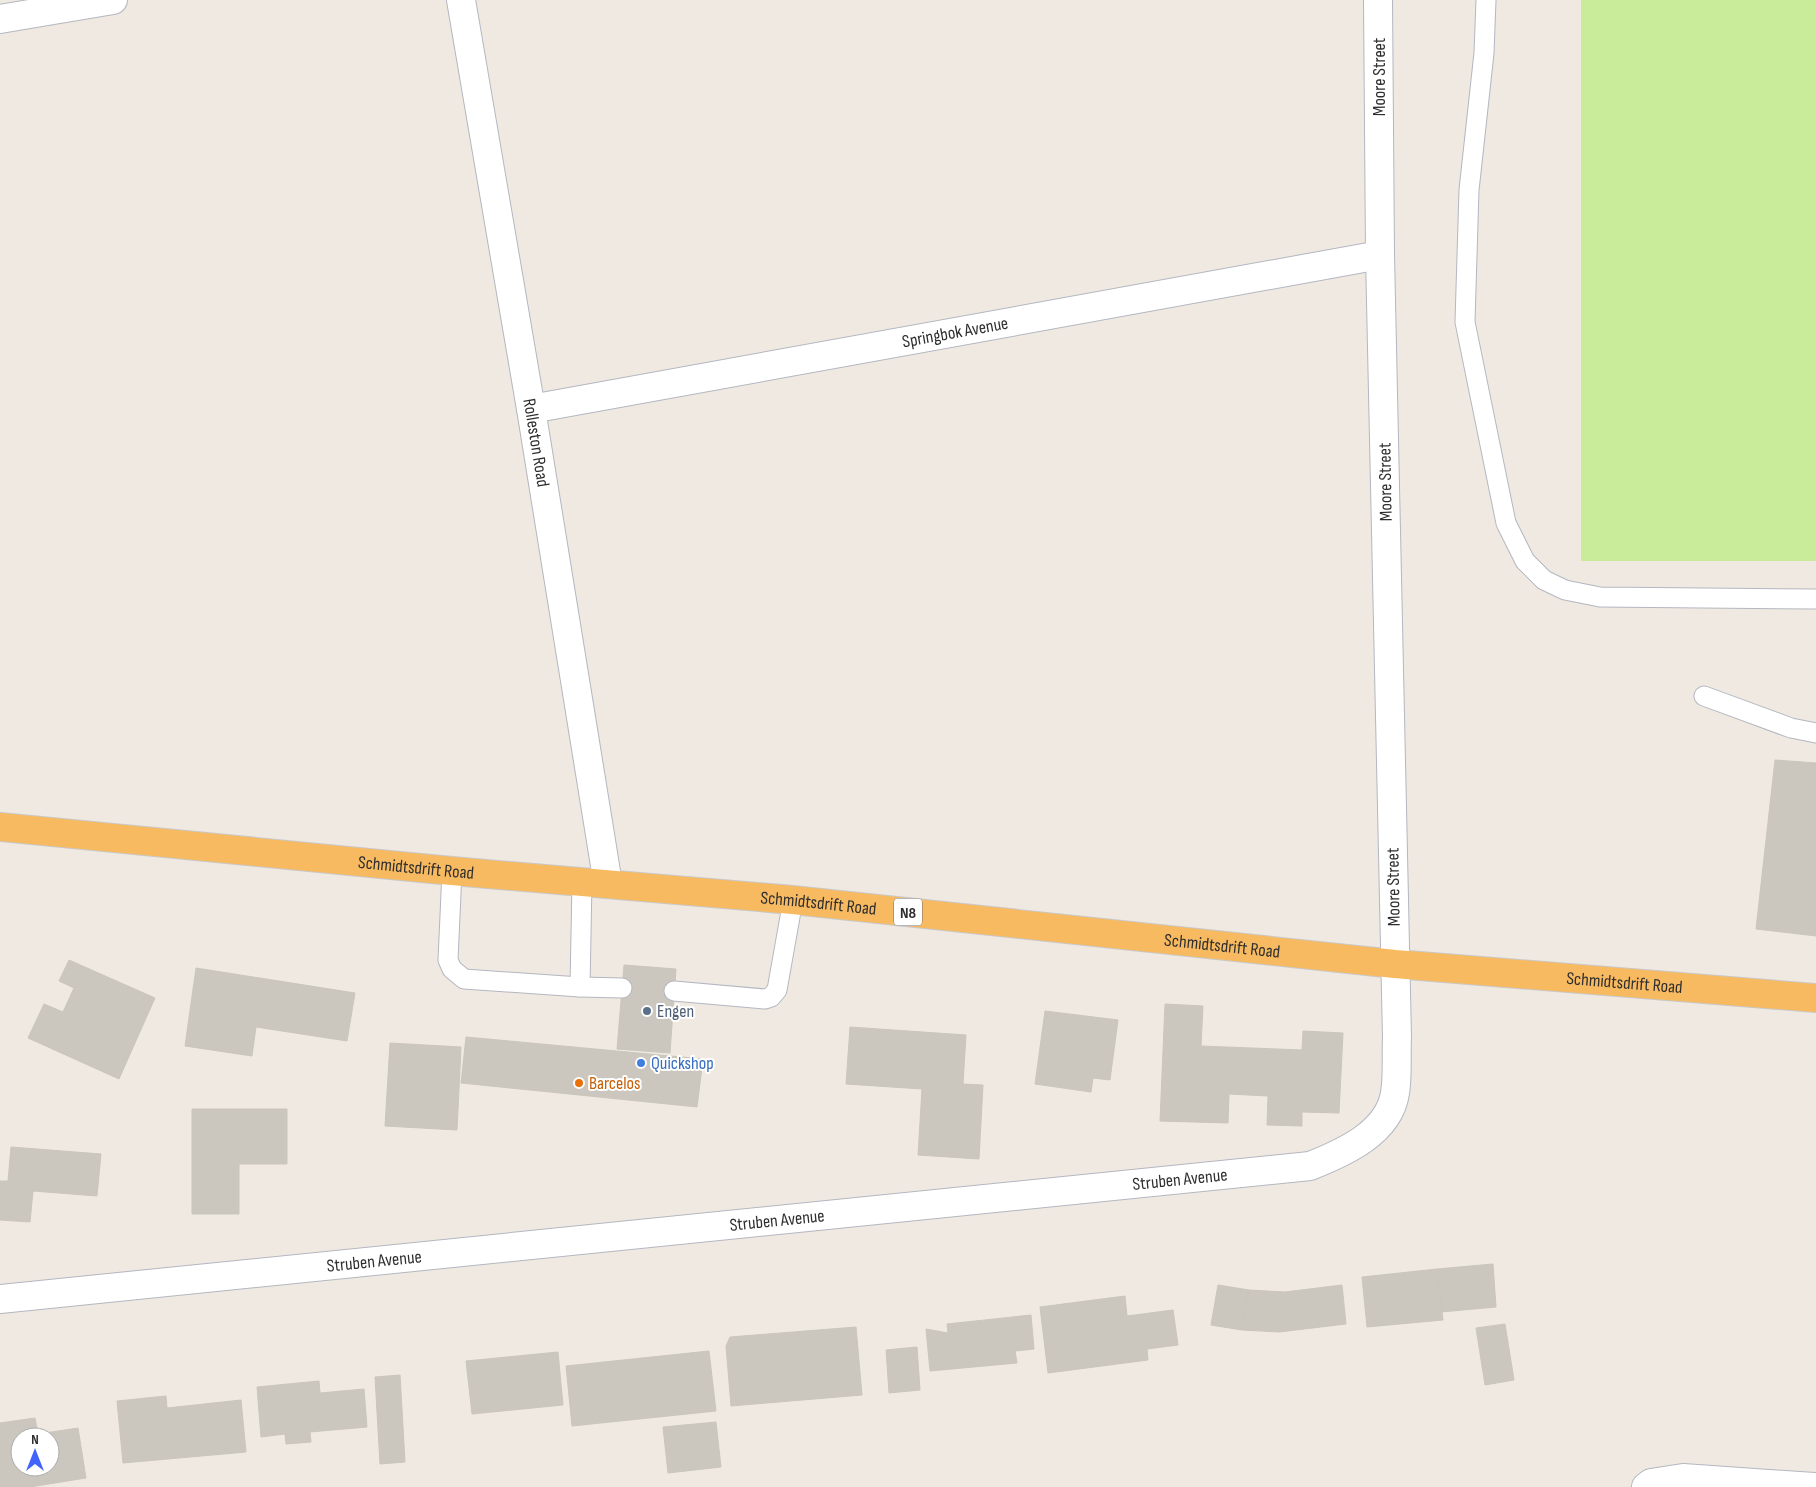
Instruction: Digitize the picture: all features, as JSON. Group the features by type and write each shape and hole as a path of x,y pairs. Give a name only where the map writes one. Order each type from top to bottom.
{"highway":[{"name":"Schmidtsdrift Road","path":"0,827 452,871 793,900 1395,964 1816,998"}],"street":[{"path":"0,19 37,6 113,0"},
{"name":"Rolleston Road","path":"461,0 531,409 595,883"},
{"name":"Moore Street","path":"1378,0 1380,255 1395,964"},
{"name":"Springbok Avenue","path":"531,409 1380,255"},
{"name":"Struben Avenue","path":"0,1299 1310,1166 1342,1153 1371,1133 1385,1119 1395,1094 1397,1038 1395,964"},
{"path":"1646,1487 1651,1483 1683,1478 1814,1487"}],"lane":[{"path":"1486,0 1484,53 1469,190 1465,322 1506,523 1525,561 1544,580 1565,590 1600,597 1816,599"},
{"path":"1704,696 1791,728 1816,733"},
{"path":"452,871 448,960 456,974 464,979 622,988"},
{"path":"580,987 595,883"},
{"path":"674,991 765,999 771,997 777,990 793,900"}],"green space":[{"path":"1581,0 1816,0 1816,561 1581,561"}],"building":[{"path":"1775,760 1816,763 1816,936 1756,929"},
{"path":"69,960 155,998 119,1079 28,1038 44,1004 63,1012 74,988 59,981"},
{"path":"624,965 676,969 670,1053 617,1049"},
{"path":"196,968 355,993 347,1041 256,1027 252,1056 185,1046"},
{"path":"1165,1004 1203,1006 1201,1046 1302,1050 1303,1031 1343,1033 1339,1113 1302,1112 1302,1126 1267,1125 1268,1096 1229,1094 1228,1123 1160,1121"},
{"path":"1045,1011 1118,1020 1110,1080 1093,1078 1091,1092 1035,1084"},
{"path":"850,1027 966,1035 963,1084 983,1085 979,1159 918,1155 922,1089 846,1084"},
{"path":"466,1037 703,1059 697,1107 461,1083"},
{"path":"390,1043 461,1047 457,1130 385,1126"},
{"path":"192,1109 287,1109 287,1164 239,1164 239,1214 192,1214"},
{"path":"11,1147 101,1154 97,1196 33,1191 30,1222 0,1220 0,1181 8,1181"},
{"path":"1493,1264 1496,1307 1441,1312 1437,1269"},
{"path":"1437,1269 1443,1320 1367,1327 1362,1277"},
{"path":"1218,1285 1249,1290 1242,1330 1211,1325"},
{"path":"1342,1285 1346,1324 1279,1332 1242,1330 1249,1290 1285,1292"},
{"path":"1125,1296 1127,1316 1173,1310 1178,1345 1147,1349 1148,1360 1048,1373 1040,1307"},
{"path":"1031,1315 1034,1349 1015,1351 1017,1363 930,1371 926,1329 948,1333 947,1324"},
{"path":"1505,1324 1514,1380 1485,1385 1476,1328"},
{"path":"856,1327 862,1395 731,1406 726,1346 730,1337"},
{"path":"917,1347 920,1390 889,1393 886,1350"},
{"path":"709,1351 716,1411 572,1426 566,1366"},
{"path":"558,1352 563,1405 472,1414 466,1361"},
{"path":"400,1375 405,1462 380,1464 375,1377"},
{"path":"319,1381 320,1393 364,1389 367,1427 310,1432 311,1442 286,1444 285,1434 261,1437 257,1387"},
{"path":"166,1396 167,1408 241,1400 246,1452 123,1463 117,1401"},
{"path":"35,1418 37,1427 10,1427 10,1477 60,1477 60,1431 78,1428 86,1478 30,1487 0,1487 0,1423"},
{"path":"716,1422 721,1467 668,1473 663,1427"}],"place":[{"name":"Engen","path":"647,1011"},
{"name":"Quickshop","path":"641,1063"},
{"name":"Barcelos","path":"579,1083"}]}
